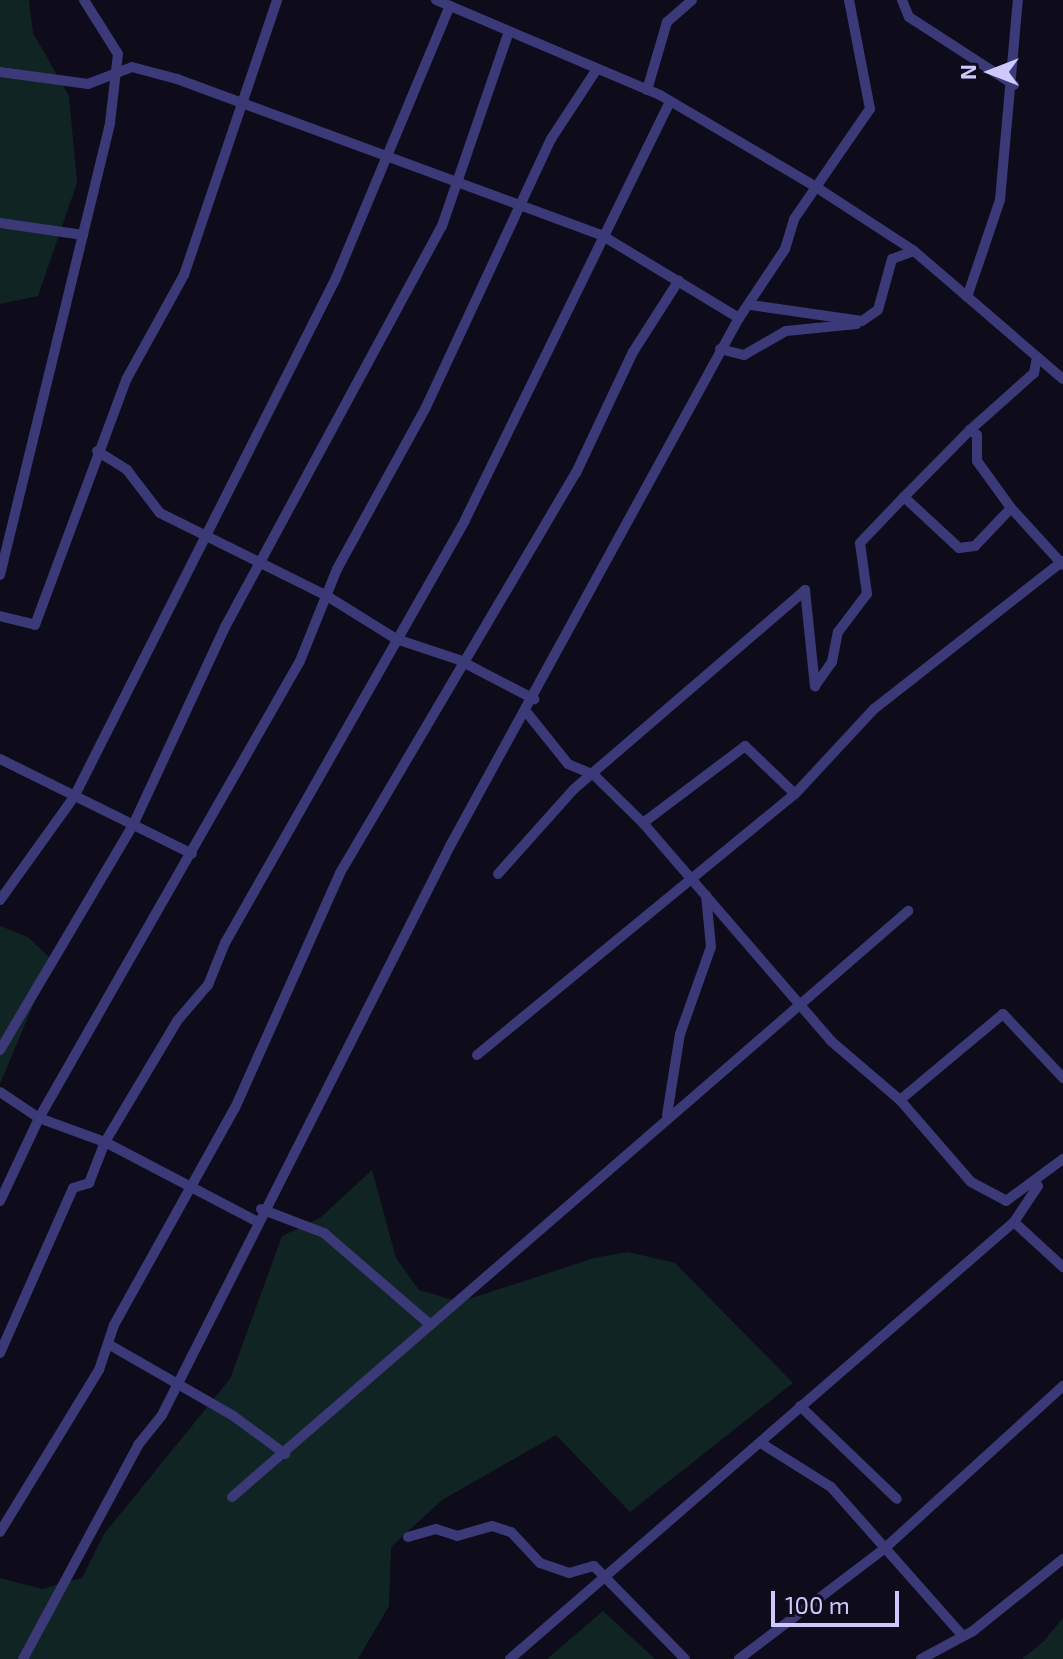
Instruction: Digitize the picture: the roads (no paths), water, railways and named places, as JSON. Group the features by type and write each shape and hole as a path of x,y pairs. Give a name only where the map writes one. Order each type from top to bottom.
{"street":[{"path":"0,575 83,235 115,80 118,54 84,0"},
{"path":"0,616 35,625 97,451 184,275 277,0"},
{"path":"436,0 647,90 816,187 914,251 1063,379"},
{"path":"647,90 667,22 692,0"},
{"path":"23,1659 176,1387 261,1209 450,846 528,714 720,349 751,305 816,187 870,109 849,0"},
{"path":"902,0 909,17 1014,85"},
{"path":"967,297 1000,200 1014,85 1018,0"},
{"path":"0,900 74,797 389,158 450,6"},
{"path":"0,1050 134,823 259,561 363,383 459,182 509,31"},
{"path":"0,72 88,84 115,80 132,67 523,204 603,236 739,318"},
{"path":"0,1201 39,1118 300,661 327,596 523,204 551,139 597,69"},
{"path":"0,1353 73,1188 89,1183 105,1142 177,1021 208,985 526,405 603,236 670,102"},
{"path":"0,223 83,235"},
{"path":"720,349 744,355 786,331 862,321 878,310 892,259 914,251"},
{"path":"0,1532 108,1344 188,1183 262,1055 291,971 340,873 459,660 576,473 633,352 679,280"},
{"path":"751,305 862,321"},
{"path":"498,874 594,775 805,590 815,686 832,662 838,632 867,594 860,543 970,430 1034,373 1037,357"},
{"path":"477,1055 795,794 874,709 1062,563 1011,508 977,461 977,435 970,430"},
{"path":"97,451 127,470 160,513 327,596 396,639 459,660 534,699"},
{"path":"904,497 959,548 975,546 1011,508"},
{"path":"528,714 568,764 594,775 643,823 690,880 706,893 804,1003 831,1041 900,1100 971,1182 1006,1201 1041,1181"},
{"path":"643,823 745,746 795,794"},
{"path":"0,759 192,854"},
{"path":"667,1115 680,1034 711,947 706,893"},
{"path":"232,1497 337,1413 427,1322 560,1217 667,1115 804,1003 908,911"},
{"path":"900,1100 1003,1014 1063,1078"},
{"path":"0,1092 39,1118 105,1142 256,1221"},
{"path":"510,1659 764,1445 800,1406 1014,1222 1041,1181 1063,1159"},
{"path":"261,1209 324,1233 427,1322"},
{"path":"1014,1222 1063,1267"},
{"path":"108,1344 176,1387 232,1415 285,1454"},
{"path":"739,1659 885,1548 1063,1386"},
{"path":"800,1406 897,1499"},
{"path":"764,1445 831,1487 963,1636"},
{"path":"408,1537 436,1529 457,1536 492,1526 511,1532 540,1563 569,1573 594,1566 685,1659"},
{"path":"921,1659 963,1636 1063,1559"}]}
